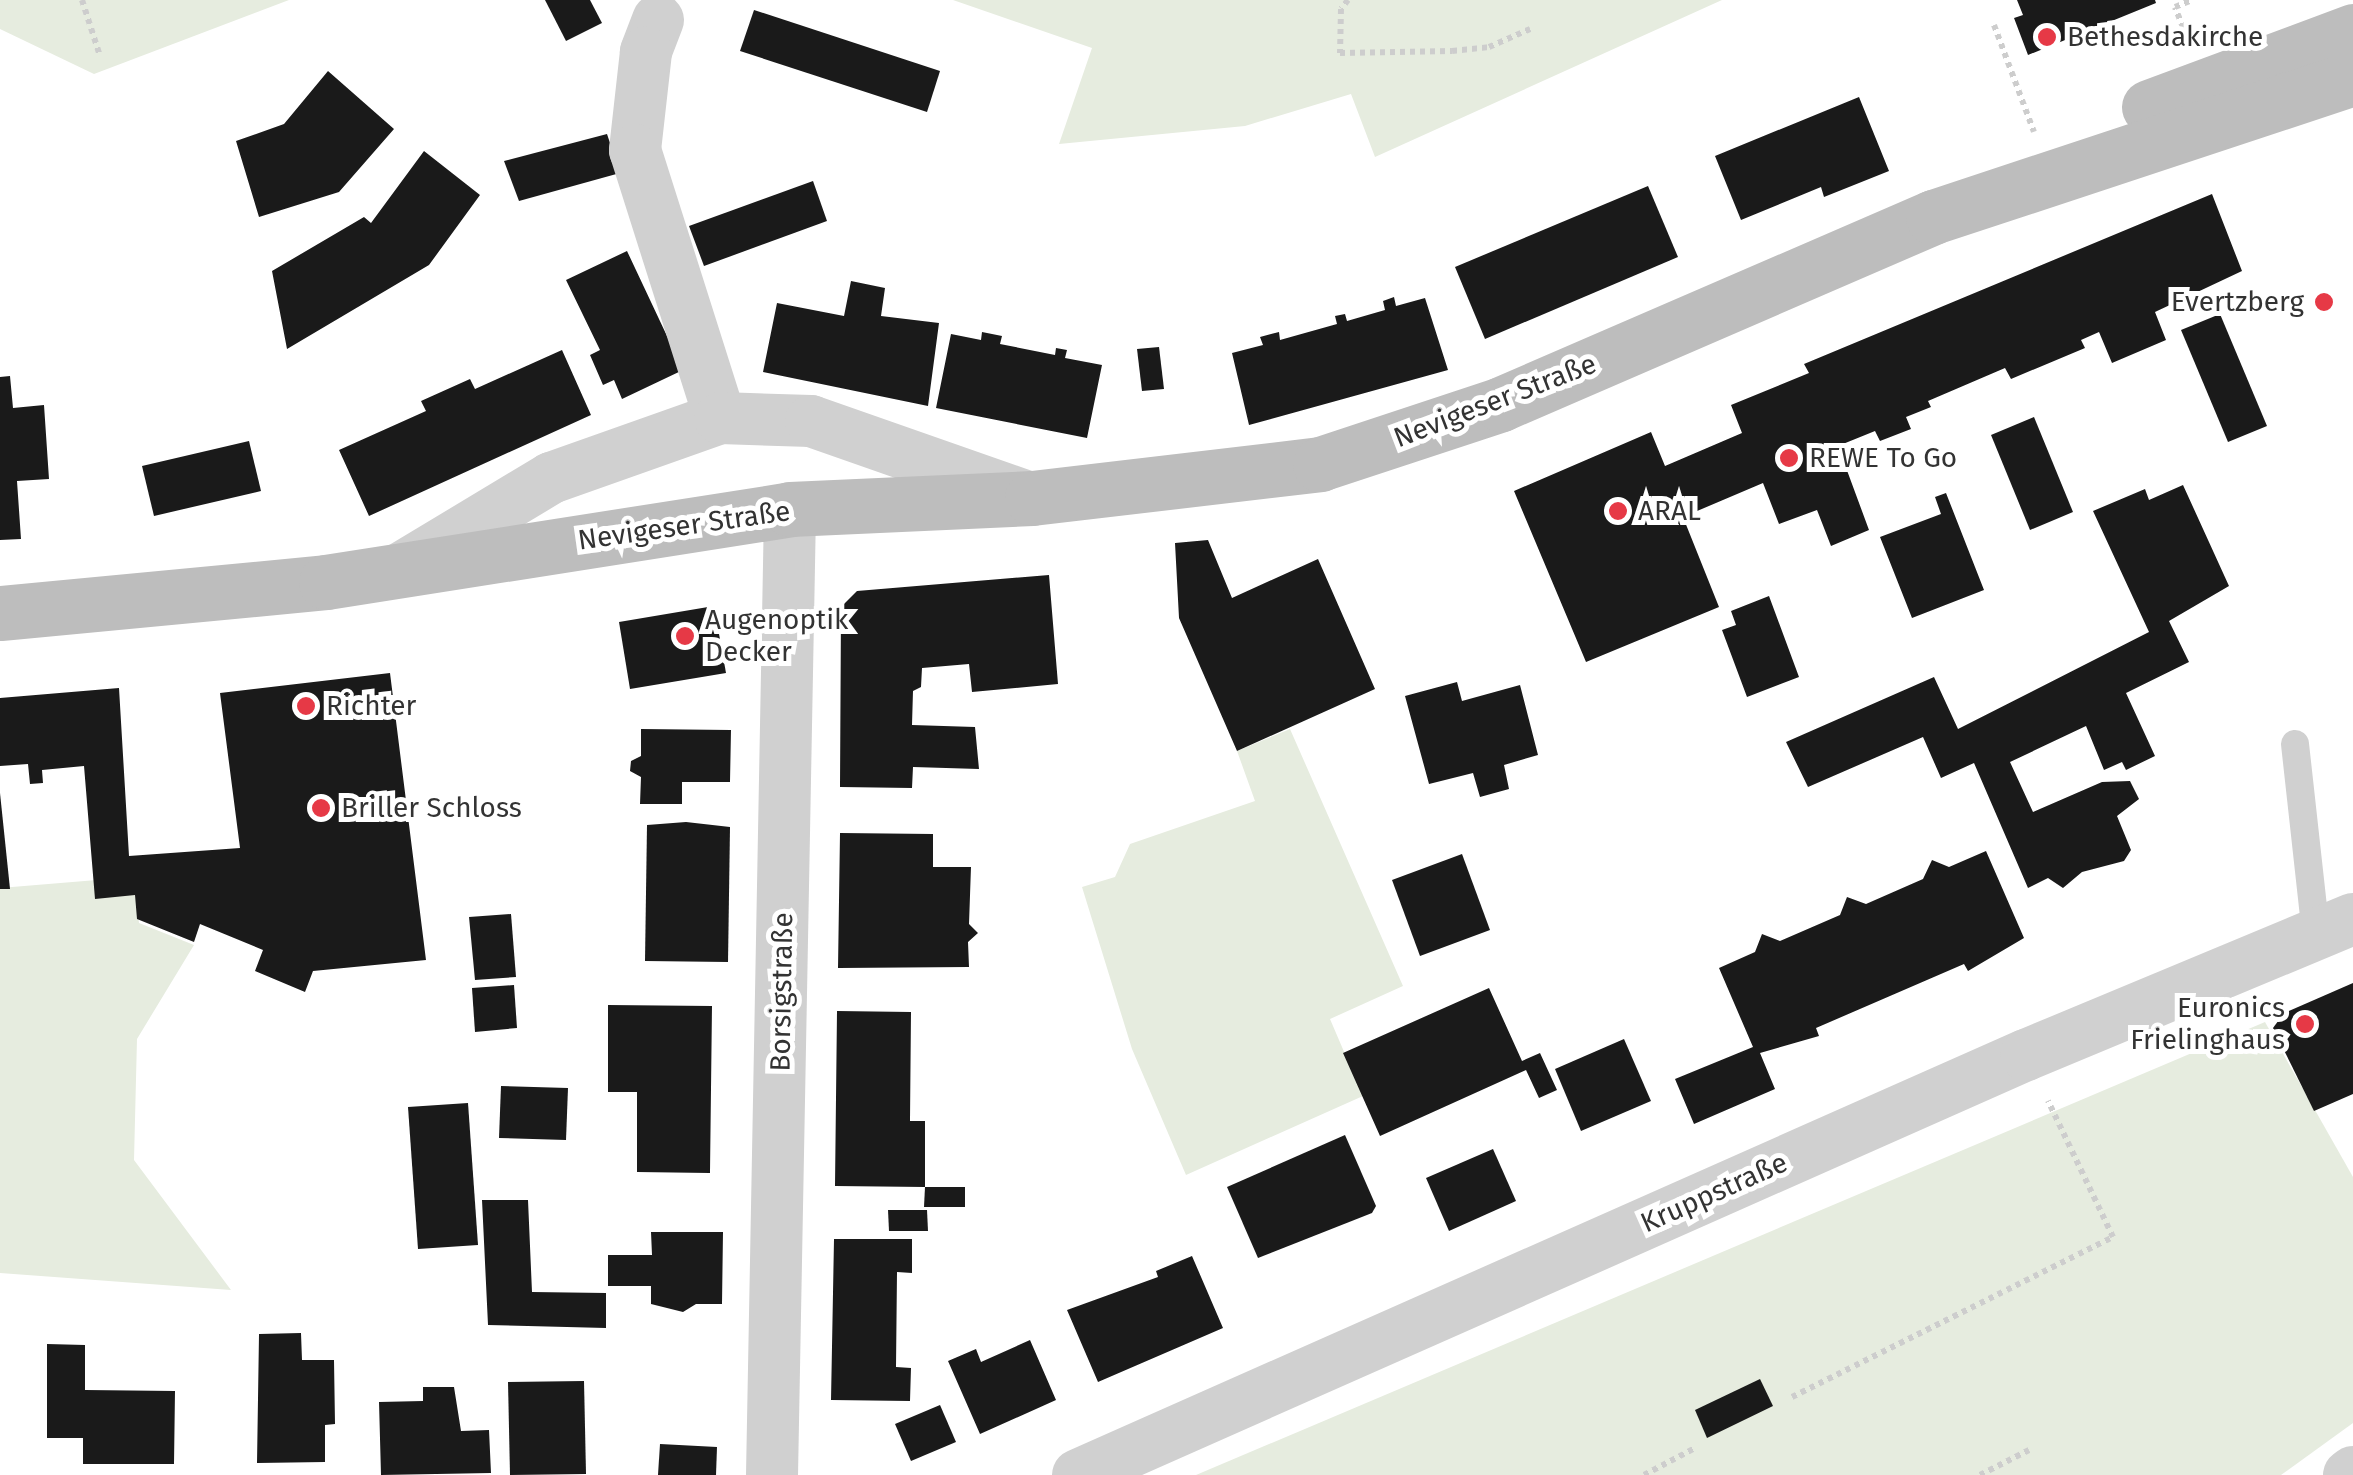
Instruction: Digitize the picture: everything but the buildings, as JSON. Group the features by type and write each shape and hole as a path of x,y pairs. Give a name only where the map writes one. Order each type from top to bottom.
{"main road":[{"name":"Nevigeser Straße","path":"1933,218 2042,152 2353,31"},
{"name":"Nevigeser Straße","path":"0,614 398,570 790,509 1032,498 1320,464 1501,404 1933,218 2353,78"}],"street":[{"path":"664,10 646,52 635,150 720,418"},
{"name":"Nevigeser Straße","path":"398,570 552,478 720,418 812,421 1032,498"},
{"name":"Borsigstraße","path":"772,1475 790,509"},
{"name":"Kruppstraße","path":"1078,1475 2026,1054 2334,927"}],"lane":[{"path":"2295,744 2334,927"}],"path":[{"path":"82,0 100,56"},
{"path":"1348,0 1341,8 1340,53 1452,52 1489,47 1530,29"},
{"path":"1994,25 2042,152"},
{"path":"1792,1397 2113,1238 2026,1054"},
{"path":"1644,1475 1695,1448"},
{"path":"1980,1475 2029,1450"}],"shaded area":[{"path":"0,0 289,0 94,74 0,29"},
{"path":"953,0 1722,0 1375,157 1351,94 1245,126 1059,144 1092,48"},
{"path":"1290,729 1403,986 1330,1019 1363,1096 1186,1175 1132,1049 1082,887 1115,877 1130,844 1255,801 1237,751"},
{"path":"133,877 139,923 194,945 137,1039 134,1160 231,1290 0,1273 0,888"},
{"path":"2265,1022 2353,1177 2353,1423 2281,1475 1196,1475"}],"place":[{"name":"Bethesdakirche","path":"2047,37"},
{"name":"Evertzberg","path":"2324,302"},
{"name":"REWE To Go","path":"1789,458"},
{"name":"ARAL","path":"1618,511"},
{"name":"Augenoptik Decker","path":"685,636"},
{"name":"Richter","path":"306,706"},
{"name":"Briller Schloss","path":"321,808"},
{"name":"Euronics Frielinghaus","path":"2305,1024"}]}
